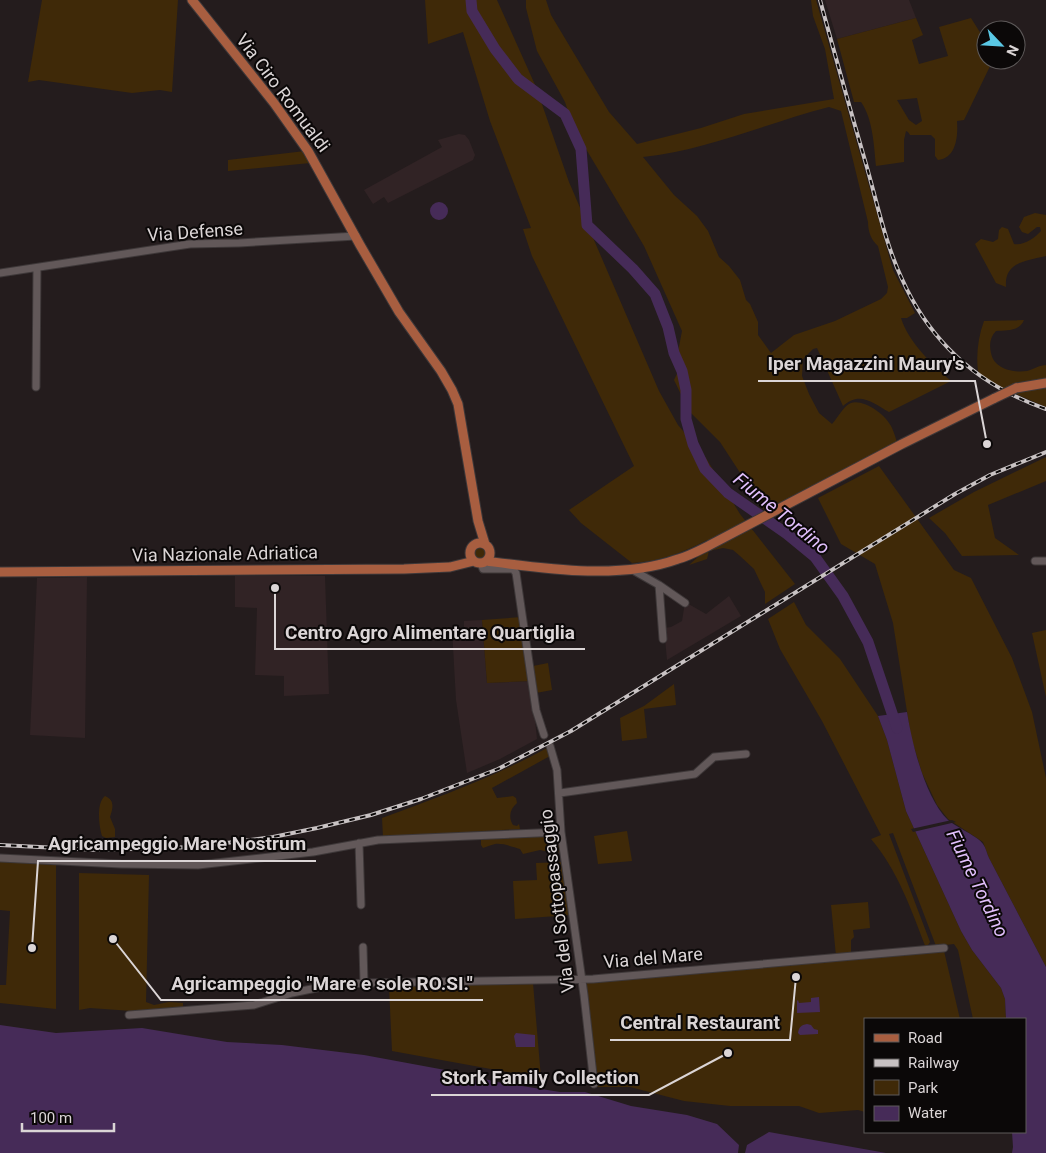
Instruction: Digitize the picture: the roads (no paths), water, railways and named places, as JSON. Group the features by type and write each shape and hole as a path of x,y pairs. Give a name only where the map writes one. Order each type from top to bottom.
{"main road":[{"name":"Via Ciro Romualdi","path":"192,0 274,103 308,151 399,312 441,371 452,390 458,404 478,522"},
{"name":"Via Nazionale Adriatica","path":"0,572 404,569 450,567 480,562 587,571 635,569 678,560 878,456 995,398 1016,388 1046,383"},
{"path":"478,522 490,554 480,562 470,556 470,549 478,522"},
{"path":"450,567 476,543 487,545"},
{"name":"Via Nazionale Adriatica","path":"487,545 514,565"}],"street":[{"name":"Via Defense","path":"0,273 190,244 356,236"},
{"path":"36,387 37,268"},
{"path":"1035,561 1046,561"},
{"path":"480,562 483,568 513,569 516,573 536,710 544,735"},
{"path":"635,569 685,603"},
{"path":"659,585 663,639"},
{"name":"Via del Sottopassaggio","path":"550,746 557,770 560,793 561,832 582,979 594,1084"},
{"path":"560,793 695,774 714,757 746,754"},
{"path":"0,858 121,864 198,864 286,856 378,840 561,832"},
{"path":"359,843 361,905"},
{"path":"363,947 364,983"},
{"name":"Via del Mare","path":"129,1015 254,1005 292,993 326,986 364,983 582,979 944,948"}],"water":[{"path":"439,202 445,205 448,211 445,217 439,220 433,217 430,211 433,205"},
{"path":"907,712 916,754 933,798 948,820 981,841 1046,967 1046,1153 1012,1153 1012,1133 1026,1133 1026,1018 1006,1018 1005,999 1001,988 972,950 961,931 906,811 887,740 878,716"},
{"path":"819,997 820,1012 797,1013 798,1000 799,1003 811,1002 811,998"},
{"path":"807,1024 818,1030 818,1034 800,1035 798,1033 800,1028"},
{"path":"0,1025 56,1033 142,1028 227,1042 282,1045 364,1055 456,1072 497,1082 560,1092 585,1092 631,1106 687,1115 717,1124 739,1145 738,1153 0,1153"},
{"path":"516,1033 535,1035 535,1047 516,1047 514,1036"},
{"path":"769,1132 886,1153 745,1153 747,1145"}],"waterway":[{"name":"Fiume Tordino","path":"471,0 472,11 495,49 518,79 565,114 581,149 587,225 633,269 655,294 668,327 674,353 682,371 686,390 686,419 693,444 705,469 728,493 787,534 815,557 843,596 868,642 897,728"}],"railway":[{"path":"820,0 886,237 902,279 914,302 927,324 960,360 1000,388 1046,409"},
{"path":"0,845 98,850 194,847 273,837 317,828 371,815 421,799 498,769 571,731 955,494 990,475 1046,452"}],"place":[{"name":"Iper Magazzini Maury's","path":"987,444"},
{"name":"Centro Agro Alimentare Quartiglia","path":"275,588"},
{"name":"Agricampeggio \"Mare e sole RO.SI.\"","path":"113,939"},
{"name":"Agricampeggio Mare Nostrum","path":"32,948"},
{"name":"Central Restaurant","path":"796,977"},
{"name":"Stork Family Collection","path":"728,1053"}]}
